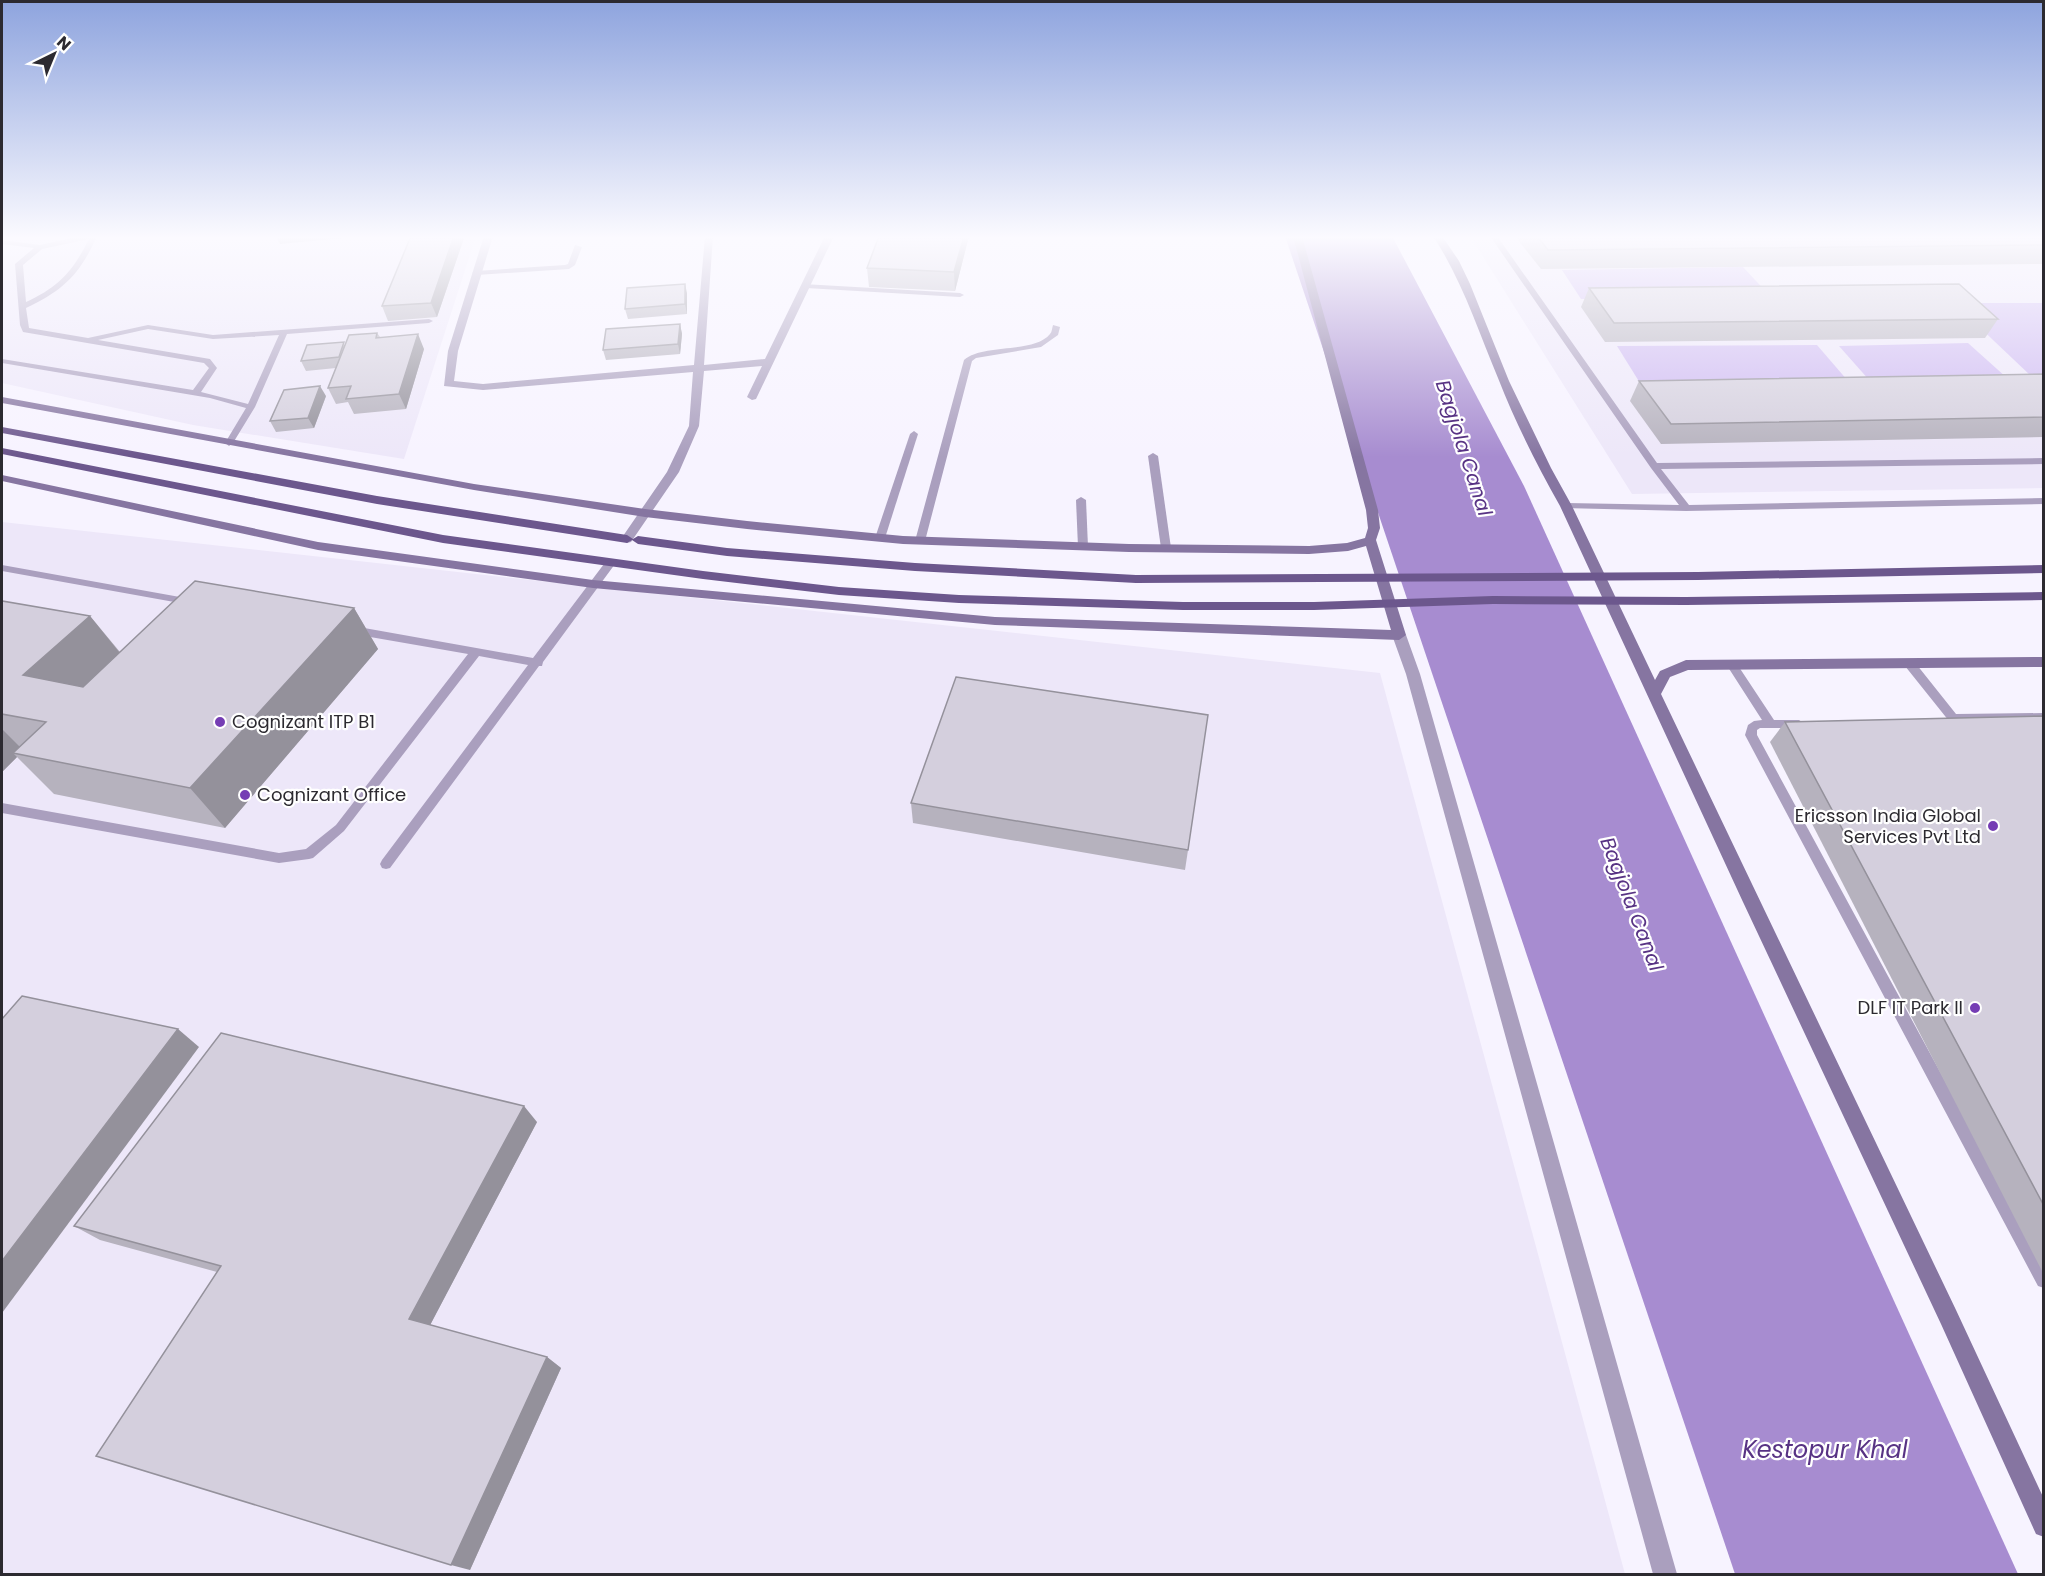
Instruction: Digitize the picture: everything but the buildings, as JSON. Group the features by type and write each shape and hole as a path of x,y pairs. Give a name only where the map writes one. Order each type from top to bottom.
{"main road":[{"path":"2,430 377,500 633,540 727,552 903,566 1136,579 1733,576 2043,569"},
{"path":"2,452 443,538 627,565 850,592 959,599 1183,606 1314,606 1493,600 1686,601 2043,596"}],"street":[{"path":"465,310 453,351 448,384 483,387 768,362"},
{"path":"633,540 645,513 673,472 690,439 696,412 703,310"},
{"path":"752,397 795,310"},
{"path":"1317,310 1372,510 1374,528 1370,540 1413,674 1665,1575"},
{"path":"1475,310 1504,381 1545,468 1566,506 1714,827 1987,1398 2043,1526"},
{"path":"2,400 474,487 645,513 880,538 1083,547 1309,550 1348,547 1370,540"},
{"path":"2,478 318,546 593,584 995,621 1400,635"},
{"path":"1654,693 1665,674 1686,665 2043,662"}],"lane":[{"path":"22,310 26,330 207,361 213,368 195,394"},
{"path":"1544,310 1686,508"},
{"path":"87,340 148,327 213,337 429,321"},
{"path":"920,541 968,360 974,356 1038,345 1054,335 1056,327"},
{"path":"229,443 251,407 284,332"},
{"path":"2,361 211,396 251,407"},
{"path":"880,538 914,434"},
{"path":"1153,456 1166,548"},
{"path":"1654,466 2043,461"},
{"path":"1081,500 1083,547"},
{"path":"1566,506 1686,508 2043,501"},
{"path":"386,864 538,663 611,562"},
{"path":"2,568 198,603"},
{"path":"337,627 538,663"},
{"path":"2,808 279,858 309,854 340,828 476,652"},
{"path":"1909,663 1953,718"},
{"path":"1731,664 1771,724"},
{"path":"1953,718 2043,717"},
{"path":"1936,725 1948,725 1953,718"},
{"path":"1818,724 1758,724 1752,728 1751,735 2043,1280"}],"shaded area":[{"path":"2,310 452,310 404,459 193,425 2,383"},
{"path":"1516,310 2043,310 2043,488 1632,494"},
{"path":"1961,310 2043,310 2043,376 2031,376"},
{"path":"1968,343 2007,378 1870,381 1839,346"},
{"path":"1817,345 1848,381 1640,383 1617,346"},
{"path":"2,522 1380,673 1625,1574 2,1574"}],"water":[{"name":"Kestopur Khal","path":"1310,310 1431,310 1524,486 2018,1574 1735,1574"}],"place":[{"name":"Cognizant ITP B1","path":"220,722"},
{"name":"Cognizant Office","path":"245,795"},
{"name":"Ericsson India Global Services Pvt Ltd","path":"1993,826"},
{"name":"DLF IT Park II","path":"1975,1008"}],"water label":[{"name":"Bagjola Canal","path":"1464,448"},
{"name":"Bagjola Canal","path":"1632,904"}]}
